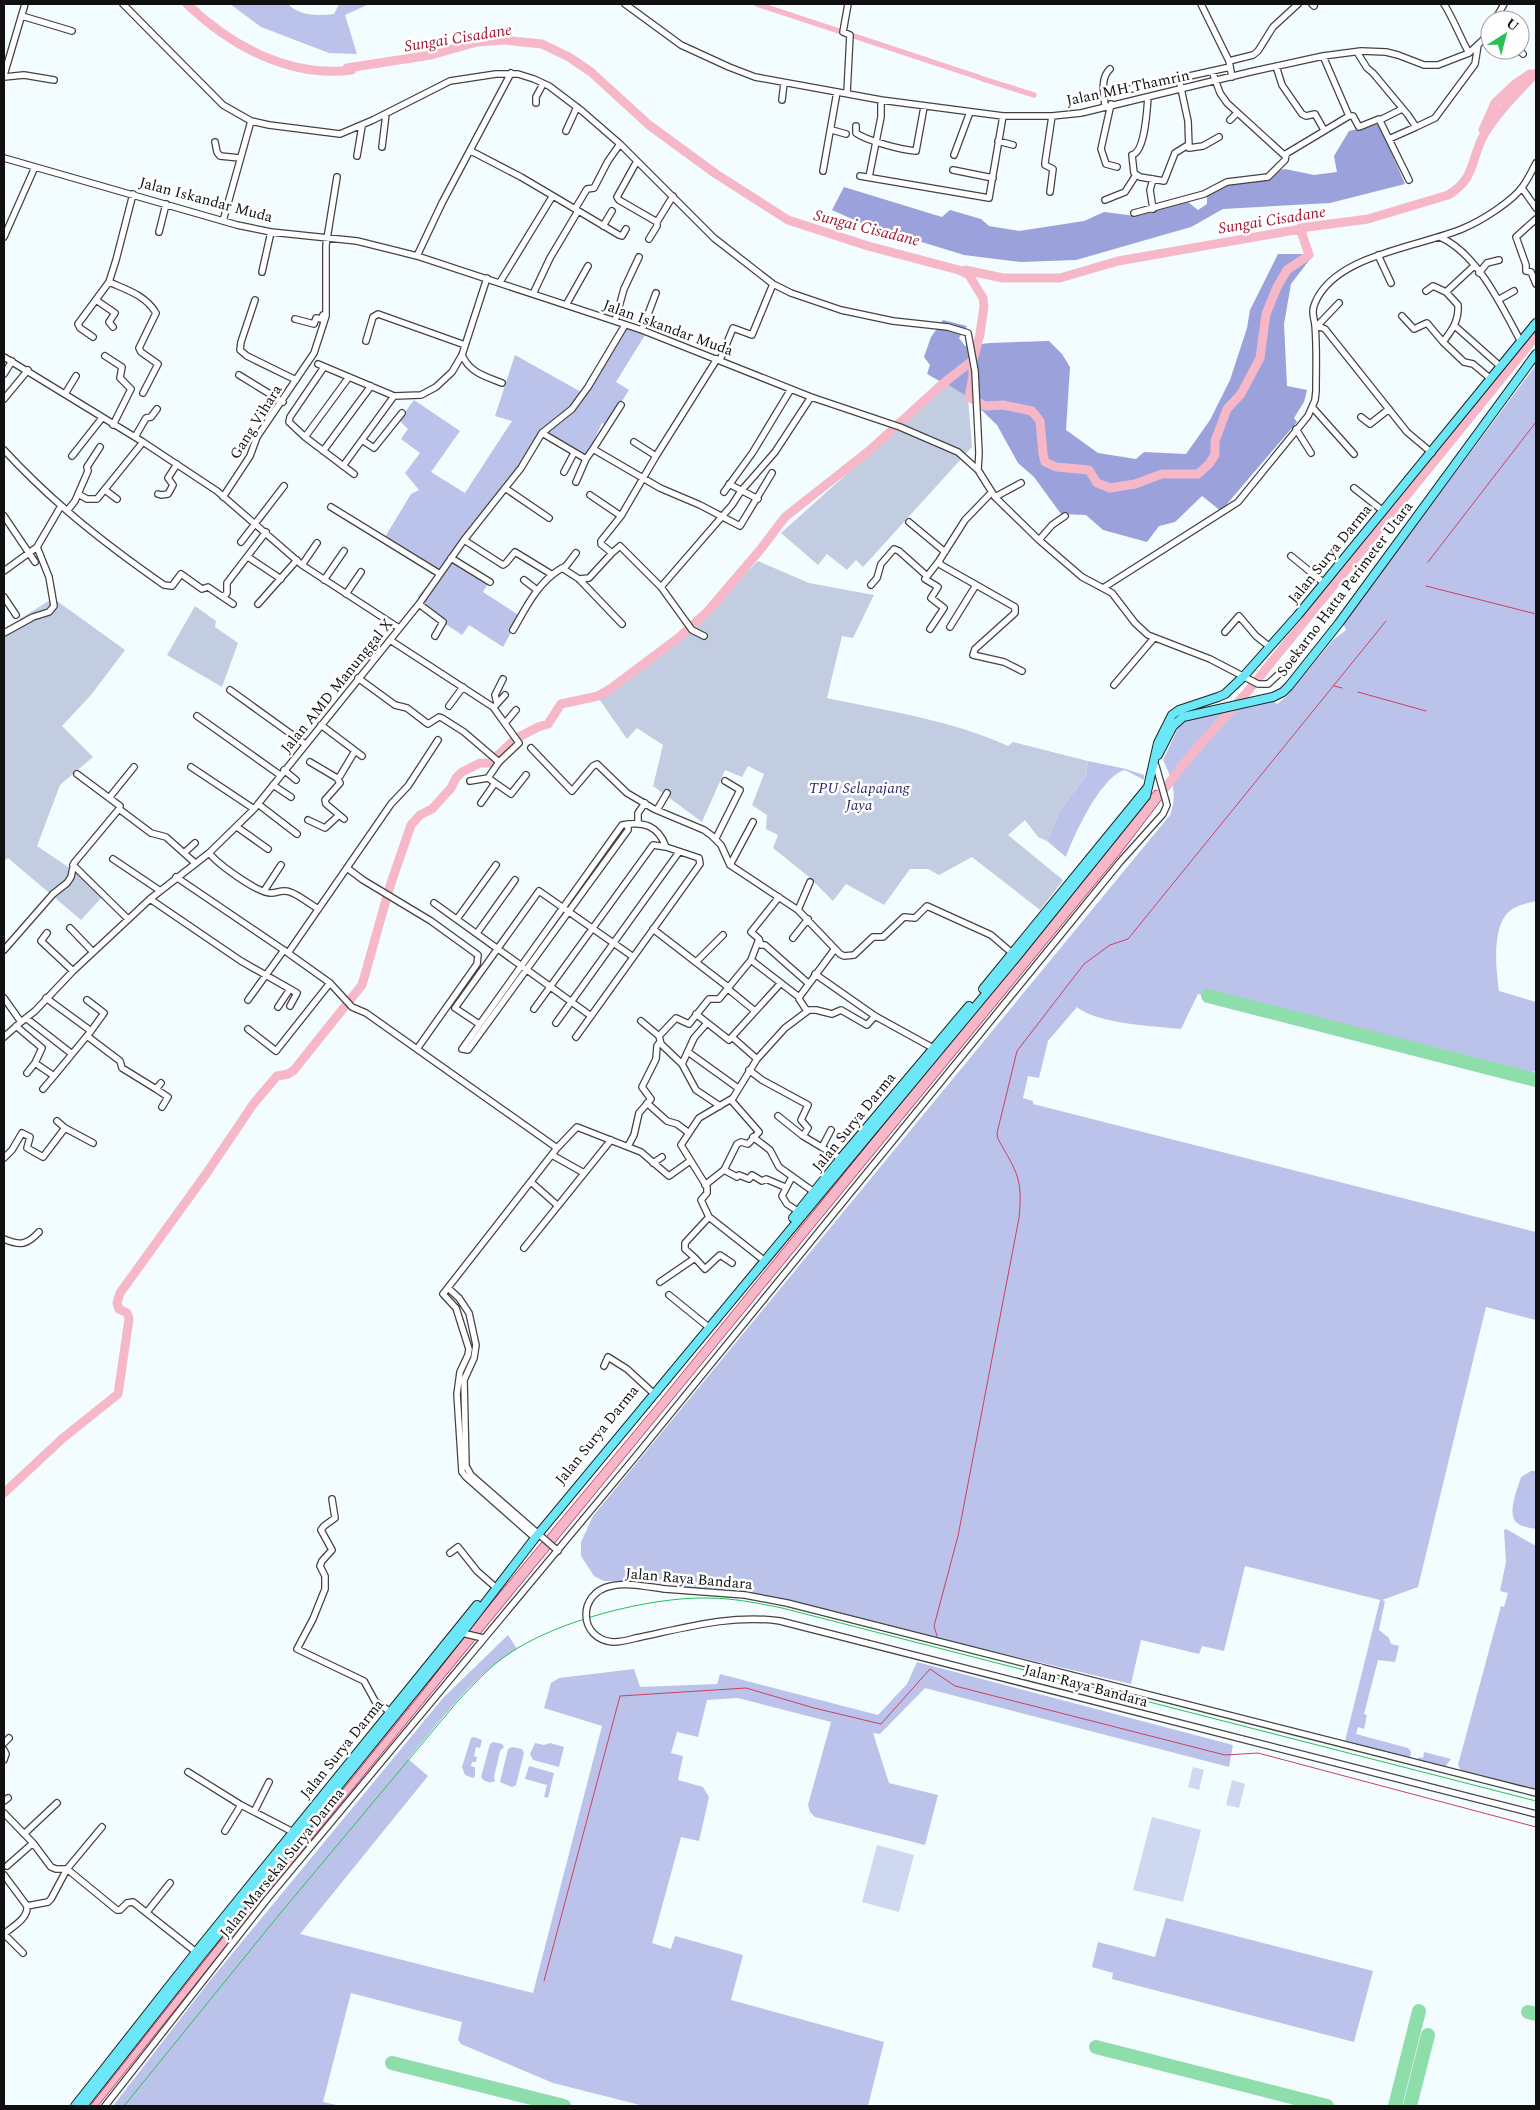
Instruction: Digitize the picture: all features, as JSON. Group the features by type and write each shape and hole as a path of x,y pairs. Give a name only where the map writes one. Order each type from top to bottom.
{"main road":[{"name":"Jalan Surya Darma","path":"84,2106 293,1832 389,1711 493,1585 537,1536 844,1160 1104,849 1146,796 1158,743 1172,715 1184,708 1218,698 1247,679 1270,647 1536,324"},
{"name":"Soekarno Hatta Perimeter Utara","path":"1148,787 1153,779 1159,753 1178,721 1188,715 1255,702 1278,695 1289,686 1339,623 1536,354"},
{"name":"Jalan Surya Darma","path":"75,2106 463,1633 651,1391 814,1192 844,1160 933,1048 1148,787"}],"street":[{"path":"25,4 4,76 24,75 54,80"},
{"path":"123,4 212,96 233,112 250,121 337,134 362,126 450,81 511,73 526,76 544,84 577,107 620,144 714,238 773,284 791,294 841,310 893,321 948,327 968,334 975,371 979,453 978,470"},
{"name":"Jalan MH Thamrin","path":"625,4 681,45 756,77 924,107 1003,116 1052,116 1081,113 1106,101 1148,97 1180,84 1214,76 1230,69 1276,66 1323,56 1357,52 1386,52 1398,54 1424,65 1432,65 1450,61 1470,53 1480,42"},
{"path":"847,93 850,35 843,32 848,4"},
{"path":"1201,4 1230,69"},
{"path":"1106,101 1214,76 1230,69 1258,51 1272,27 1298,4"},
{"path":"1444,4 1454,19 1460,38 1470,53"},
{"path":"22,16 72,31"},
{"path":"1389,139 1435,118 1475,64 1478,45"},
{"path":"1357,52 1367,68 1416,127"},
{"path":"1323,56 1350,116 1353,116 1358,127 1377,119 1380,120 1402,108"},
{"path":"1276,66 1282,85 1302,114 1306,116 1315,114 1324,130"},
{"path":"1110,69 1104,74 1106,101 1101,149 1106,164 1117,167"},
{"path":"417,256 442,203 511,73"},
{"path":"1214,76 1227,103 1282,154 1286,155"},
{"path":"782,100 784,83"},
{"path":"536,103 536,97 544,84"},
{"path":"1180,84 1188,121 1189,148 1203,146 1219,137"},
{"path":"823,171 832,130 837,92"},
{"path":"1148,97 1147,118 1144,123 1142,144 1137,153 1132,155 1132,169 1136,175 1164,180 1175,153 1188,145"},
{"path":"870,177 881,100"},
{"path":"566,131 577,107"},
{"path":"856,126 856,133 858,135 876,142 916,151 924,107"},
{"path":"954,155 970,112"},
{"path":"1230,120 1237,113"},
{"path":"382,147 386,114"},
{"path":"860,176 988,198 991,195 1003,116"},
{"path":"1050,192 1053,169 1045,165 1045,163 1052,116"},
{"path":"1134,213 1204,194 1227,182 1268,177 1285,160 1286,155 1324,130 1350,116"},
{"path":"1380,120 1409,180"},
{"path":"223,221 250,121"},
{"path":"357,156 362,126"},
{"path":"832,130 846,134"},
{"path":"998,141 1013,145"},
{"path":"215,142 220,156 240,158"},
{"path":"533,294 587,189 594,188 608,161 620,144"},
{"path":"471,151 521,177 552,197 622,236 626,229"},
{"name":"Jalan Iskandar Muda","path":"4,158 223,221 272,232 357,241 417,256 642,330 791,389 900,427 958,452 978,470 993,495 1039,540 1082,577 1112,593 1135,624 1154,638 1172,643 1210,659 1258,684 1268,684 1280,673"},
{"path":"637,161 618,193 617,199 657,222"},
{"path":"1432,452 1407,432 1325,329 1317,325 1312,318 1314,304 1337,276 1358,264 1378,255 1440,237 1464,228 1489,215 1522,188 1536,163"},
{"path":"4,237 34,167"},
{"path":"952,170 993,178"},
{"path":"1105,200 1125,192 1136,175"},
{"name":"Gang Vihara","path":"220,494 250,456 258,437 283,402 295,380 311,360 325,315 324,238 337,177"},
{"path":"1152,179 1150,190 1153,209"},
{"path":"1522,188 1536,208"},
{"path":"93,337 80,328 78,324 109,282 133,194"},
{"path":"649,239 673,196"},
{"path":"500,282 552,197"},
{"path":"159,232 166,204"},
{"path":"603,226 612,211"},
{"path":"1536,219 1516,237 1526,265 1525,270 1531,272 1536,284"},
{"path":"262,272 272,232"},
{"path":"1440,237 1456,246 1474,266 1498,300 1521,342"},
{"path":"1378,255 1391,283"},
{"path":"615,321 624,290 639,257"},
{"path":"1479,273 1487,263 1498,260"},
{"path":"566,305 588,266"},
{"path":"1446,292 1474,266"},
{"path":"354,474 305,437 289,422 321,366 394,396 421,396 436,387 452,372 462,355 487,278"},
{"path":"109,282 139,295 146,300 156,313 140,348 141,352 158,364 143,393"},
{"path":"612,553 600,542 622,516 642,478 718,360 733,328 752,335 773,284"},
{"path":"1426,291 1433,286 1446,292 1458,305 1455,326 1443,342"},
{"path":"1498,300 1514,291"},
{"path":"642,330 656,293"},
{"path":"96,300 115,313 109,322 113,326"},
{"path":"255,300 240,350 247,356 295,380"},
{"path":"1103,588 1238,502 1313,408 1316,390 1317,325 1340,303"},
{"path":"366,341 373,317 378,314 465,345"},
{"path":"295,319 314,324 316,318 322,320 325,315"},
{"path":"1402,316 1414,329 1426,323 1464,362 1473,364 1491,379"},
{"name":"Jalan AMD Manunggal X","path":"4,1037 159,890 195,862 209,854 256,806 419,604 464,540 520,468 542,433 572,409 588,387 625,325"},
{"path":"1455,326 1500,367"},
{"path":"462,355 466,364 473,372 502,383"},
{"path":"105,356 122,366 120,378 131,389 114,425"},
{"path":"4,357 28,370 177,464 220,494 324,580 400,628"},
{"path":"4,374 12,361"},
{"path":"4,399 28,370"},
{"path":"239,375 283,402"},
{"path":"65,394 76,376"},
{"path":"305,437 349,377"},
{"path":"323,451 371,386"},
{"path":"724,492 752,452 791,389"},
{"path":"343,466 394,396"},
{"path":"661,587 723,516 741,491 775,452 812,396"},
{"path":"576,482 586,459 621,405"},
{"path":"1313,408 1354,454"},
{"path":"135,437 146,418 151,418 156,409"},
{"path":"1361,417 1370,424 1389,409"},
{"path":"362,440 374,448 402,413"},
{"path":"72,456 102,418"},
{"path":"1296,429 1311,453"},
{"path":"542,433 574,454 586,459"},
{"path":"78,494 92,500 97,499 143,442"},
{"path":"634,442 656,456"},
{"path":"67,511 74,503 88,471 87,467 100,448"},
{"path":"593,449 642,478 723,516 740,526 772,473"},
{"path":"4,450 61,506 107,545 166,586 172,586 181,574 202,589 208,587 233,604"},
{"path":"564,472 574,454"},
{"path":"158,494 168,494 173,485 169,477 177,464"},
{"path":"927,576 966,520 993,495 1021,483"},
{"path":"729,484 758,499"},
{"path":"241,542 271,503 272,498 284,486"},
{"path":"505,488 549,518"},
{"path":"1354,488 1383,511"},
{"path":"105,490 117,499"},
{"path":"590,495 622,516"},
{"path":"4,571 37,547 61,506"},
{"path":"331,507 440,574"},
{"path":"4,516 35,562"},
{"path":"1039,540 1052,525 1065,516"},
{"path":"909,522 945,552"},
{"path":"223,597 227,593 227,583 266,532"},
{"path":"464,540 503,565 506,564 515,552 552,574"},
{"path":"258,604 316,543"},
{"path":"579,579 589,578 620,546 661,587 692,630 704,636"},
{"path":"4,634 33,618 49,612 53,608 50,577 37,547"},
{"path":"871,585 877,578 881,564 894,549 899,550 927,576 926,579 938,588 930,598 944,608 930,629"},
{"path":"324,580 344,551"},
{"path":"513,630 536,590 552,574 566,566 576,553"},
{"path":"1291,556 1324,583"},
{"path":"248,557 281,579"},
{"path":"451,558 490,582"},
{"path":"939,561 941,566 1015,606 1016,610 975,649 973,654 1004,662 1022,671"},
{"path":"562,568 579,579 622,624"},
{"path":"346,594 361,572"},
{"path":"524,580 536,590"},
{"path":"950,627 976,585"},
{"path":"4,597 16,615"},
{"path":"419,604 443,622 434,636"},
{"path":"1225,632 1239,616 1256,636 1270,647"},
{"path":"1114,686 1154,638"},
{"path":"390,640 463,687 495,705 518,742 496,760 488,778"},
{"path":"358,678 395,705 407,708 428,724 439,717 442,718 464,732 496,760"},
{"path":"495,705 495,695 503,679"},
{"path":"449,706 463,687"},
{"path":"230,690 305,744"},
{"path":"495,705 504,695"},
{"path":"506,722 516,710"},
{"path":"197,716 282,773 296,780"},
{"path":"321,725 362,756"},
{"path":"248,1000 286,952 391,804 408,786 438,740"},
{"path":"531,748 572,791 593,766 597,764 627,793 658,810 704,830 716,838 730,865 798,910 834,950 844,956 854,955 873,937 883,937 904,917 914,918 927,906 991,935 1012,953"},
{"path":"337,778 355,751"},
{"path":"310,762 337,778 340,783 325,800 326,804 344,820"},
{"name":"Jalan Marsekal Surya Darma","path":"105,2106 274,1891 481,1638 1120,862 1163,814 1167,805 1156,766"},
{"path":"109,798 134,767"},
{"path":"191,767 256,806 297,834"},
{"path":"77,774 120,806 119,809 151,833 166,836 195,862"},
{"path":"470,780 488,778 511,794 526,774"},
{"path":"716,838 740,790 725,781"},
{"path":"481,802 495,783"},
{"path":"273,785 291,797"},
{"path":"658,810 667,792"},
{"path":"638,823 638,814 645,803"},
{"path":"4,950 53,894 67,883 71,877 73,866 119,809"},
{"path":"308,820 325,828 338,816"},
{"path":"730,865 753,822"},
{"path":"628,824 628,830 569,911 524,968 479,1024 462,1049 468,1050 524,968 563,907 622,825 628,824 638,823 646,825 658,833 666,847"},
{"path":"236,828 268,849"},
{"path":"185,852 195,843"},
{"path":"534,1009 651,846 666,847 699,858 701,862 632,956 576,1037"},
{"path":"556,1022 679,852"},
{"path":"209,854 237,876 264,891 272,893 280,890 290,892 316,908"},
{"path":"113,859 159,890"},
{"path":"264,891 281,865"},
{"path":"457,919 496,865"},
{"path":"73,866 128,919"},
{"path":"347,868 464,943 475,951 479,960 417,1049"},
{"path":"176,877 330,984 350,1005 366,1013 557,1148"},
{"path":"477,933 514,880"},
{"path":"798,910 810,882"},
{"path":"479,1024 455,1008 539,891 632,956"},
{"path":"779,897 751,932 759,939 761,946 765,945 808,983"},
{"path":"150,899 266,977 297,993 290,1006"},
{"path":"434,903 591,1016"},
{"path":"793,938 808,919"},
{"path":"70,928 93,952"},
{"path":"653,929 693,961 697,961 756,1011"},
{"path":"47,933 41,941 73,970"},
{"path":"697,961 723,935"},
{"path":"628,1146 634,1135 639,1113 651,1099 642,1086 656,1059 657,1046 660,1039 676,1018 687,1024 709,999 718,1000 751,960 759,939"},
{"path":"799,997 814,974 834,950"},
{"path":"751,960 799,997 807,1011"},
{"path":"814,974 875,1016 933,1048"},
{"path":"248,1029 276,1051 330,984"},
{"path":"696,1014 726,1040 729,1040 780,984"},
{"path":"278,1007 290,989"},
{"path":"4,998 42,1048 35,1063 27,1073"},
{"path":"46,998 120,1061 122,1068 168,1097 162,1107"},
{"path":"43,1089 104,1013 86,1000"},
{"path":"761,1258 709,1216 701,1200 708,1190 681,1145 699,1118 731,1100 757,1059 782,1031 807,1011 816,1010 832,1014 841,1010 867,1025 875,1016"},
{"path":"641,1021 682,1064 696,1090 720,1106"},
{"path":"21,1022 72,1054"},
{"path":"682,1064 695,1036 707,1023"},
{"path":"732,1037 757,1059"},
{"path":"688,1052 738,1088"},
{"path":"35,1063 54,1076"},
{"path":"749,1070 762,1080 808,1105 801,1120 808,1128 804,1136"},
{"path":"156,1089 161,1083"},
{"path":"705,1185 724,1170 737,1144 741,1142 748,1145 758,1131 731,1100"},
{"path":"648,1104 667,1121 677,1124 689,1132"},
{"path":"778,1116 804,1136 844,1160"},
{"path":"57,1121 65,1128 93,1143"},
{"path":"556,1548 537,1536 462,1472 457,1394 460,1372 468,1354 468,1349 456,1308 443,1294 557,1148 578,1127 641,1152 669,1176 690,1161"},
{"path":"4,1158 24,1132 30,1138 26,1148 43,1157 65,1128"},
{"path":"822,1147 830,1130"},
{"path":"753,1137 770,1150 780,1167 814,1192"},
{"path":"524,1248 611,1140"},
{"path":"552,1155 584,1173"},
{"path":"653,1162 662,1157"},
{"path":"724,1170 737,1177 739,1175 749,1179 752,1175 762,1181 766,1179 785,1187"},
{"path":"792,1177 781,1194 783,1199 799,1212"},
{"path":"531,1182 558,1205"},
{"path":"709,1216 685,1243 685,1249 705,1269 720,1255 732,1263"},
{"path":"4,1240 18,1245 27,1244 39,1232"},
{"path":"660,1282 695,1258"},
{"path":"448,1288 469,1313 476,1345 474,1358 464,1380 466,1466 471,1474 537,1536"},
{"path":"669,1295 706,1325"},
{"path":"604,1366 608,1357 627,1369 651,1391"},
{"path":"332,1499 336,1518 321,1530 332,1550 320,1566 325,1576 325,1589 313,1619 297,1649 364,1681 375,1701 389,1711"},
{"path":"450,1553 458,1547 477,1571 493,1585"},
{"name":"Jalan Raya Bandara","path":"1536,1793 787,1603 745,1595 624,1585 606,1587 595,1593 587,1603 586,1623 596,1636 614,1642 720,1621 740,1619 761,1619 800,1626 1536,1814"},
{"path":"463,1633 481,1638"},
{"path":"4,1743 9,1738"},
{"path":"4,1750 6,1754 4,1760"},
{"path":"188,1772 293,1832"},
{"path":"255,1810 270,1782"},
{"path":"24,1834 57,1804"},
{"path":"225,1831 241,1804"},
{"path":"4,1813 33,1843 51,1867 67,1869 117,1910 133,1902 199,1954"},
{"path":"26,1906 48,1902 51,1899 67,1869 102,1827"},
{"path":"7,1866 33,1843"},
{"path":"4,1875 26,1906 25,1916 4,1934 23,1953"},
{"path":"147,1912 170,1883"}],"shaded area":[{"path":"230,4 288,4 303,13 322,15 334,14 339,4 369,4 345,15 357,54 329,53 261,27"},
{"path":"1379,124 1405,184 1330,203 1223,209 1191,227 1076,260 1021,262 964,255 863,224 832,210 844,187 942,217 950,210 981,219 989,226 1019,231 1084,221 1104,212 1136,216 1188,202 1198,210 1207,204 1207,193 1238,180 1285,169 1314,175 1337,172 1334,156 1349,131"},
{"path":"1278,254 1314,254 1291,284 1284,324 1287,386 1307,390 1304,402 1294,418 1297,422 1221,511 1202,496 1175,522 1159,526 1147,542 1103,530 1086,515 1061,514 1034,477 1018,463 997,425 968,397 927,374 930,365 924,357 931,337 943,320 967,326 959,338 965,346 990,343 1049,341 1062,354 1070,367 1066,430 1098,453 1136,459 1144,452 1186,454 1210,420 1230,380 1247,328 1250,310"},
{"path":"623,327 645,335 616,382 629,390 607,425 602,423 585,459 544,435 519,475 454,559 489,582 483,592 520,616 503,647 469,625 462,635 419,606 418,596 435,576 384,544 385,537 411,494 419,490 405,473 420,453 401,439 408,429 399,420 414,400 460,431 431,472 465,493 512,421 495,416 515,355 583,393"},
{"path":"1536,365 1536,901 1516,907 1505,917 1500,926 1496,960 1499,991 1536,1002 1536,1071 1521,1074 1512,1073 1198,994 1181,1029 1112,1021 1086,1013 1077,1007 1048,1041 1039,1078 1028,1076 1023,1098 1033,1101 1033,1104 1536,1232 1536,1320 1486,1307 1418,1587 1382,1600 1385,1601 1379,1630 1389,1638 1391,1644 1399,1646 1395,1662 1378,1660 1364,1714 1367,1715 1364,1729 1358,1727 1356,1734 1408,1748 1411,1752 1410,1758 1345,1741 1380,1600 1245,1566 1224,1651 1202,1646 1199,1654 1141,1640 1131,1684 754,1595 681,1587 680,1585 604,1581 594,1576 581,1556 581,1542 593,1516 1170,815 1174,793 1163,760 1183,718 1273,701 1277,704 1286,697 1333,640 1346,630 1343,623"},
{"path":"1088,761 1126,769 1144,775 1144,780 1125,770 1107,783 1082,821 1066,857 1047,841 1059,812 1086,775"},
{"path":"1155,790 1161,792 1162,799 1120,854 315,1835 98,2106 90,2106 216,1946 417,1698 482,1614 662,1398"},
{"path":"1531,1471 1536,1471 1536,1529 1517,1523 1513,1514 1514,1501 1521,1477"},
{"path":"1506,1529 1536,1546 1536,1790 1461,1771 1458,1765 1501,1606 1504,1607 1508,1593 1500,1591 1506,1562 1504,1530"},
{"path":"508,1635 517,1649 486,1671 458,1699 408,1759 428,1776 300,1934 533,1993 602,1726 544,1708 551,1683 559,1678 634,1669 640,1687 717,1684 720,1674 878,1715 907,1684 917,1662 1233,1745 1229,1767 925,1688 880,1734 873,1733 889,1783 938,1795 925,1845 815,1817 810,1812 808,1805 831,1722 738,1698 707,1700 698,1737 677,1732 671,1753 683,1756 678,1780 703,1787 709,1797 699,1841 681,1837 652,1943 671,1949 675,1936 743,1955 731,2000 884,2042 868,2106 644,2106 553,2083 461,2044 458,2040 462,2022 351,1993 323,2102 341,2106 113,2106 208,1983 443,1698"},
{"path":"474,1737 482,1740 480,1748 476,1747 474,1756 477,1757 476,1762 472,1762 471,1766 475,1767 475,1776 473,1778 465,1775 462,1767 471,1738"},
{"path":"493,1742 502,1744 504,1747 500,1751 494,1777 495,1781 489,1782 481,1777 490,1744"},
{"path":"535,1743 544,1745 550,1743 564,1747 559,1767 533,1760 530,1754"},
{"path":"512,1747 522,1749 524,1753 516,1785 512,1787 500,1782 508,1749"},
{"path":"1424,1752 1451,1759 1445,1767 1418,1760 1419,1757 1423,1758"},
{"path":"529,1766 554,1773 548,1798 544,1797 547,1785 525,1779"},
{"path":"1193,1767 1204,1770 1199,1790 1188,1787"},
{"path":"1232,1780 1245,1784 1239,1808 1226,1805"},
{"path":"1152,1817 1201,1830 1183,1902 1133,1890"},
{"path":"877,1845 914,1855 899,1912 862,1902"},
{"path":"1166,1918 1373,1971 1354,2042 1112,1979 1113,1973 1092,1967 1098,1942 1155,1957"}],"green space":[{"path":"947,384 968,397 972,447 863,567 856,560 847,570 827,554 818,565 781,533"},
{"name":"TPU Selapajang Jaya","path":"758,561 809,583 874,595 853,638 842,636 827,698 942,723 964,729 1008,746 1013,742 1088,761 1086,775 1059,812 1047,841 1038,837 1025,820 1008,835 1063,880 1040,910 972,857 939,875 928,869 910,869 884,905 846,884 833,901 809,877 773,848 778,835 766,829 767,815 752,805 764,774 748,766 742,777 725,770 702,822 653,786 663,745 637,728 627,739 599,699 641,671 703,616"},
{"path":"50,600 57,601 125,650 91,695 62,726 93,757 60,785 37,846 77,873 102,897 81,920 8,858 4,861 4,629"},
{"path":"195,606 216,621 215,627 238,643 222,687 167,655"}],"waterway":[{"name":"Sungai Cisadane","path":"187,4 222,33 262,56 306,69 352,70"},
{"path":"757,4 981,78"},
{"path":"347,68 431,55 477,42 504,40 542,44 569,57 591,72 649,125 716,174 788,220 868,246 959,270 969,275 983,298 984,306 980,334 973,360 973,377 969,397 985,406 1003,405 1032,411 1040,421 1045,462 1056,467 1089,470 1097,483 1110,488 1135,484 1162,474 1198,474 1209,464 1215,455 1215,441 1227,409 1241,394 1260,358 1266,314 1277,287 1287,270 1309,255 1300,228 1368,219 1448,195 1464,182 1472,167 1480,142 1490,125 1509,101 1536,73"},
{"name":"Sungai Cisadane","path":"1483,130 1495,103 1515,84 1530,74"},
{"path":"983,79 1034,95"},
{"name":"Sungai Cisadane","path":"965,270 1003,278 1060,278 1118,261 1306,228"},
{"path":"1159,796 1190,756 1248,691 1536,336"},
{"path":"4,1493 63,1438 118,1394 129,1319 127,1313 119,1309 117,1303 120,1293 206,1174 254,1103 277,1076 288,1074 294,1070 362,985 390,886 411,825 420,815 432,809 451,788 456,778 462,772 480,763 490,763 515,739 548,724 561,704 598,696 610,689 678,638 707,612 760,550 785,517 870,450 940,386 973,360"},
{"path":"1428,562 1536,422"},
{"path":"1426,586 1536,614"},
{"path":"937,1636 934,1626 958,1536 1019,1218 1020,1194 1017,1176 998,1139 997,1133 1017,1051 1084,964 1110,945 1128,939 1386,621"},
{"path":"1334,686 1342,688"},
{"path":"1358,692 1426,711"},
{"path":"544,1981 620,1696 746,1688 814,1708 881,1724 930,1669 955,1686 1225,1755 1258,1753 1536,1827"}],"taxiway":[{"path":"1208,996 1536,1080"},
{"path":"1395,2106 1419,2011"},
{"path":"1528,2012 1536,2014"},
{"path":"1410,2106 1428,2035"},
{"path":"1096,2047 1327,2106"},
{"path":"392,2063 564,2106"}],"railway":[{"path":"124,2106 278,1916 457,1702 481,1677 493,1665 527,1643 550,1632 603,1613 658,1602 707,1598 736,1600 782,1608 1536,1801"}]}
